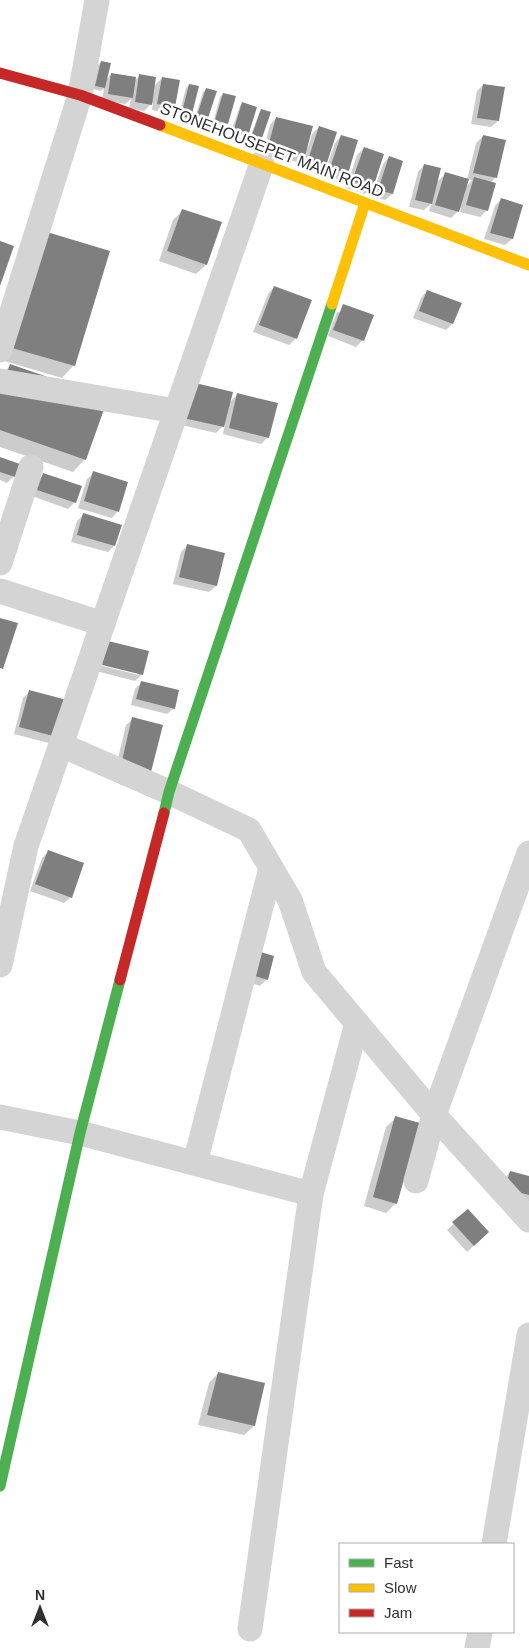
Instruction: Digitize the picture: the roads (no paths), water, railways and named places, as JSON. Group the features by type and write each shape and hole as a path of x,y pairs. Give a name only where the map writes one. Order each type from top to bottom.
{"street":[{"path":"0,350 80,95 97,0"},
{"name":"STONEHOUSEPET MAIN ROAD","path":"0,73 80,95 529,265"},
{"path":"0,965 26,846 262,163"},
{"path":"0,1486 80,1133 169,792 365,203"},
{"path":"0,381 176,411"},
{"path":"0,563 31,467"},
{"path":"0,591 103,624"},
{"path":"61,745 169,792 248,830 290,900 314,972 434,1114 529,1220"},
{"path":"416,1181 434,1114 529,853"},
{"path":"195,1163 271,868"},
{"path":"250,1629 311,1194 357,1023"},
{"path":"0,1117 80,1133 311,1194"},
{"path":"494,1543 529,1335"},
{"path":"477,1648 480,1633"}]}
